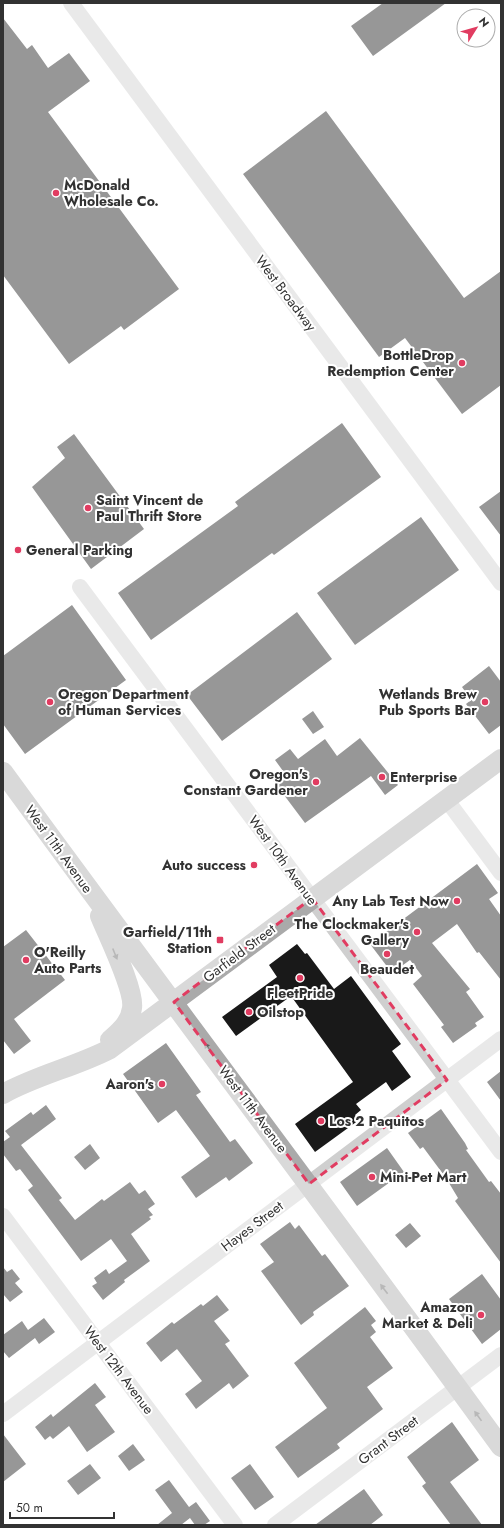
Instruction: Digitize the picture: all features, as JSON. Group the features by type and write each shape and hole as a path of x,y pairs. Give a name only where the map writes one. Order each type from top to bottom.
{"main road":[{"name":"Garfield Street","path":"3,1094 17,1086 110,1050 501,758"},
{"name":"West 11th Avenue","path":"4,774 90,892 174,1002 309,1184 501,1447"},
{"path":"81,1062 125,1028 132,1008 130,987 90,892"}],"street":[{"name":"West Broadway","path":"71,3 501,583"},
{"name":"West 10th Avenue","path":"80,587 501,1152"},
{"path":"446,799 501,873"},
{"name":"Hayes Street","path":"3,1414 501,1039"},
{"name":"West 12th Avenue","path":"3,1216 235,1525"},
{"name":"Grant Street","path":"275,1525 501,1355"}],"highlighted area":[{"path":"312,898 447,1080 309,1184 174,1002"}],"building":[{"path":"383,3 446,3 373,56 351,26"},
{"name":"McDonald Wholesale Co.","path":"3,18 27,49 32,45 48,68 69,53 90,81 48,112 179,289 124,330 121,326 69,364 3,275"},
{"path":"326,111 464,298 501,271 501,385 462,414 405,338 379,357 243,174"},
{"path":"342,423 381,477 274,555 272,553 151,640 118,593 238,506 235,502"},
{"name":"Saint Vincent de Paul Thrift Store","path":"74,434 144,529 91,569 32,487 65,458 57,447"},
{"path":"501,491 501,536 479,507"},
{"path":"421,517 459,570 355,645 317,593"},
{"name":"Oregon Department of Human Services","path":"72,605 126,680 25,754 3,724 3,656"},
{"path":"297,612 332,659 222,741 187,695"},
{"name":"Wetlands Brew Pub Sports Bar","path":"489,666 501,682 501,725 489,734 466,704 471,700 462,687"},
{"path":"313,711 324,727 313,734 302,719"},
{"name":"Oregon's Constant Gardener","path":"360,738 398,785 385,795 371,776 305,823 272,779 283,771 275,760 290,749 298,759 325,739 337,756"},
{"path":"477,864 498,893 489,899 501,916 501,980 479,952 477,953 457,924 432,943 470,989 466,992 484,1017 475,1023 477,1026 453,1043 441,1027 444,1025 413,984 422,976 410,960 392,973 370,944"},
{"name":"O'Reilly Auto Parts","path":"26,930 65,980 14,1019 31,1041 14,1054 3,1040 3,947"},
{"path":"297,944 305,954 307,953 334,989 351,976 401,1044 392,1051 411,1077 392,1091 386,1082 356,1104 361,1110 355,1115 359,1120 315,1152 295,1124 353,1082 291,996 236,1036 222,1017 277,977 269,965"},
{"path":"166,1043 201,1092 196,1095 230,1142 235,1139 253,1163 229,1181 226,1177 196,1198 181,1177 210,1156 176,1110 158,1123 123,1074"},
{"path":"501,1071 501,1101 487,1082"},
{"path":"46,1105 56,1119 21,1145 62,1198 59,1200 75,1220 102,1199 104,1201 130,1182 139,1194 145,1190 155,1204 148,1209 153,1215 149,1217 151,1219 131,1234 150,1261 124,1280 125,1282 103,1300 92,1286 97,1283 94,1278 106,1269 109,1274 127,1261 111,1239 81,1261 28,1190 33,1186 20,1169 16,1171 3,1154 3,1142 10,1137 5,1131 31,1112 33,1115"},
{"path":"441,1109 465,1143 468,1149 466,1150 489,1182 491,1181 501,1194 501,1263 455,1201 458,1198 446,1178 423,1147 420,1149 408,1133"},
{"path":"90,1144 100,1158 85,1170 74,1157"},
{"name":"Mini-Pet Mart","path":"387,1148 404,1172 357,1206 340,1182"},
{"path":"290,1222 295,1229 299,1225 322,1256 325,1254 349,1286 313,1312 314,1315 301,1325 261,1271 274,1262 260,1244"},
{"path":"410,1223 421,1236 406,1248 395,1235"},
{"path":"3,1267 7,1272 12,1269 20,1279 15,1283 23,1292 10,1302 3,1294"},
{"name":"Amazon Market & Deli","path":"482,1274 501,1300 501,1329 482,1344 449,1299"},
{"path":"217,1295 229,1310 214,1321 230,1341 225,1344 249,1376 233,1389 229,1383 196,1409 185,1394 202,1381 177,1349 161,1362 146,1343 172,1322 174,1324 201,1304 203,1306"},
{"path":"365,1307 376,1321 371,1325 376,1332 370,1337 393,1368 367,1387 383,1409 337,1444 340,1448 298,1478 275,1447 327,1408 294,1363"},
{"path":"44,1318 55,1332 39,1344 35,1338 9,1358 3,1351 3,1335 22,1321 28,1330"},
{"path":"95,1383 106,1397 95,1405 115,1432 87,1452 69,1426 53,1439 50,1436 45,1440 35,1427 51,1414 53,1417"},
{"path":"452,1422 479,1460 450,1482 482,1525 451,1525 422,1486 426,1483 407,1457"},
{"path":"3,1434 26,1464 3,1482"},
{"path":"133,1444 145,1460 129,1471 118,1456"},
{"path":"90,1464 101,1478 78,1495 67,1481"},
{"path":"250,1464 274,1497 255,1510 231,1478"},
{"path":"169,1480 189,1507 196,1502 210,1521 204,1525 195,1525 190,1518 181,1525 157,1525 172,1513 155,1490"},
{"path":"364,1489 383,1515 370,1525 315,1525"}],"place":[{"name":"McDonald Wholesale Co.","path":"56,193"},
{"name":"BottleDrop Redemption Center","path":"462,363"},
{"name":"Saint Vincent de Paul Thrift Store","path":"88,508"},
{"name":"General Parking","path":"18,550"},
{"name":"Oregon Department of Human Services","path":"50,702"},
{"name":"Wetlands Brew Pub Sports Bar","path":"485,702"},
{"name":"Enterprise","path":"382,777"},
{"name":"Oregon's Constant Gardener","path":"316,782"},
{"name":"Auto success","path":"254,865"},
{"name":"Any Lab Test Now","path":"457,901"},
{"name":"The Clockmaker's Gallery","path":"417,932"},
{"name":"Garfield/11th Station","path":"220,940"},
{"name":"Beaudet","path":"387,954"},
{"name":"O'Reilly Auto Parts","path":"26,960"},
{"name":"FleetPride","path":"300,978"},
{"name":"Oilstop","path":"249,1012"},
{"name":"Aaron's","path":"162,1084"},
{"name":"Los 2 Paquitos","path":"321,1121"},
{"name":"Mini-Pet Mart","path":"372,1177"},
{"name":"Amazon Market & Deli","path":"481,1315"}]}
